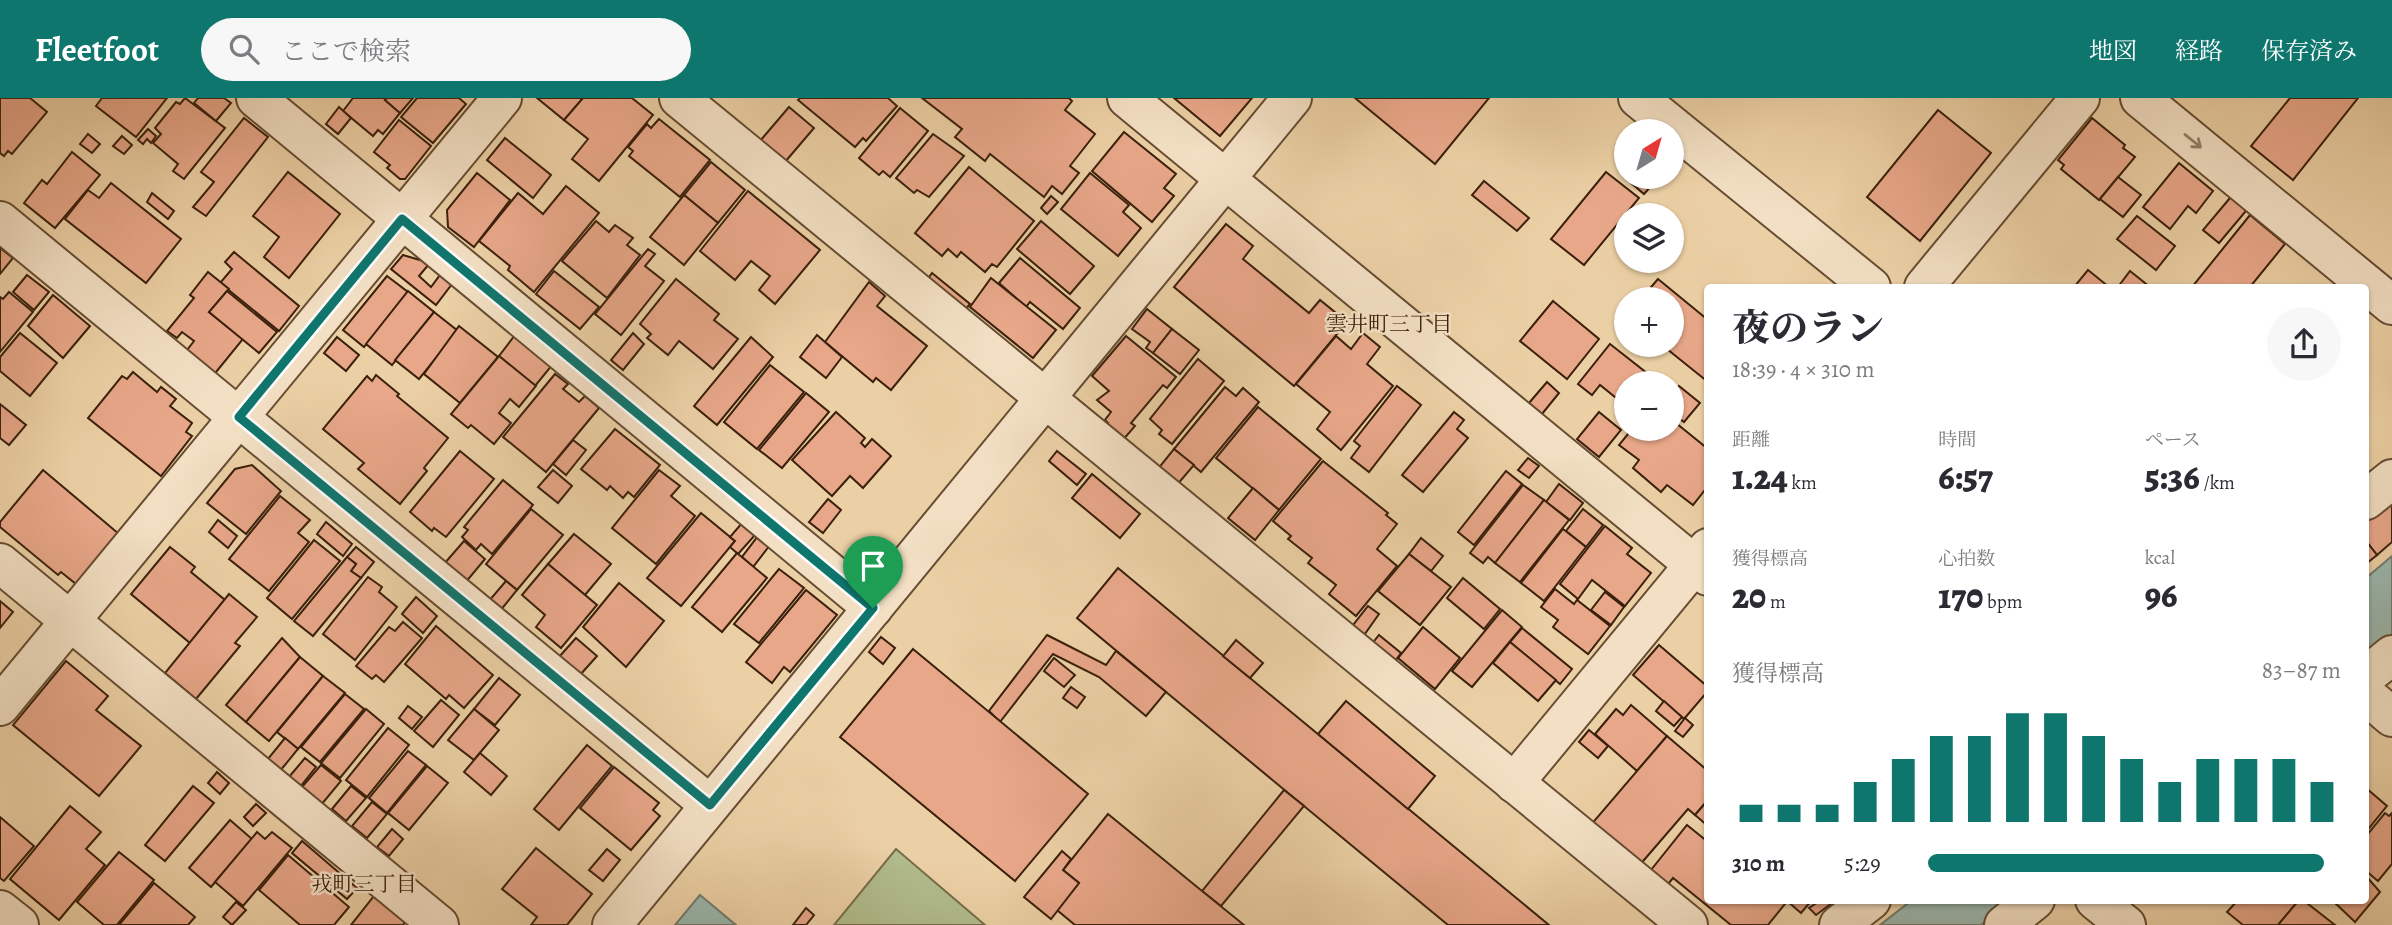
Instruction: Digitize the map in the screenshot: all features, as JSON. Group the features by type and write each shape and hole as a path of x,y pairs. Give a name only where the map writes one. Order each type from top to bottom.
{"street":[{"path":"256,98 873,608"},
{"path":"0,706 502,98"},
{"path":"680,98 1688,925"},
{"path":"1128,98 1704,563 1514,783"},
{"path":"612,925 1292,98"},
{"path":"1638,98 1867,284"},
{"path":"1926,284 2080,98"},
{"path":"2140,98 2366,284"},
{"path":"0,221 710,805"},
{"path":"2369,286 2392,305"},
{"path":"2369,498 2392,479"},
{"path":"0,564 439,925"},
{"path":"2369,674 2392,655"},
{"path":"2369,698 2392,717"},
{"path":"1839,925 1866,904"},
{"path":"2004,925 2030,904"},
{"path":"2100,904 2126,925"},
{"path":"0,910 19,925"}],"green space":[{"path":"896,849 985,925 834,925"}],"water":[{"path":"2392,556 2392,641 2369,657 2369,575"},
{"path":"700,895 736,925 675,925"},
{"path":"1907,904 2007,904 1981,925 1880,925"}],"building":[{"path":"0,98 30,98 47,112 12,154 8,151 4,156 0,153"},
{"path":"102,98 167,98 136,137 96,106"},
{"path":"185,98 225,128 184,179 173,171 178,164 153,143 161,134 155,128 176,102 180,104"},
{"path":"198,98 224,98 231,103 216,121 194,103"},
{"path":"353,98 387,98 385,100 400,113 383,134 378,130 373,136 343,111"},
{"path":"413,98 400,113 385,100"},
{"path":"417,98 459,98 466,104 433,143 401,117"},
{"path":"537,98 583,98 564,120"},
{"path":"583,98 632,98 653,115 599,181 572,159 588,139 564,120"},
{"path":"888,98 897,106 866,141 863,138 855,147 798,100"},
{"path":"922,98 1069,98 1072,101 1065,110 1095,134 1070,166 1079,173 1062,194 1052,186 1044,197 990,154 985,161 955,137 962,129"},
{"path":"1174,98 1252,98 1220,136"},
{"path":"1355,98 1489,98 1435,164"},
{"path":"2290,98 2358,98 2293,180 2251,146"},
{"path":"339,107 351,118 338,134 326,124"},
{"path":"789,107 814,128 785,162 760,141"},
{"path":"900,108 928,131 890,177 883,171 879,175 859,158"},
{"path":"1938,110 1991,153 1920,241 1867,197"},
{"path":"244,118 268,137 206,216 193,207 214,182 201,172"},
{"path":"2092,118 2125,145 2123,148 2135,157 2099,200 2061,169 2064,165 2058,160"},
{"path":"659,119 710,160 680,197 629,156 633,151 628,147 647,124 651,128"},
{"path":"399,120 431,146 405,179 400,179 387,168 390,165 374,152"},
{"path":"148,129 156,136 151,143 147,139 143,144 138,140"},
{"path":"1124,132 1176,174 1164,188 1174,196 1152,222 1092,171"},
{"path":"88,134 100,144 92,153 80,144"},
{"path":"933,134 964,156 929,197 917,190 914,193 896,178"},
{"path":"122,136 132,145 124,154 113,146"},
{"path":"505,138 551,175 533,198 487,160"},
{"path":"72,152 100,175 55,228 24,203 42,180 47,184"},
{"path":"711,162 745,190 718,223 684,195"},
{"path":"2179,163 2213,191 2196,213 2188,206 2170,229 2143,207"},
{"path":"969,167 1034,221 997,267 992,264 985,272 961,252 957,257 948,249 942,256 915,233"},
{"path":"288,172 340,214 289,278 264,257 279,237 253,216"},
{"path":"1606,172 1614,178 1614,189 1628,189 1639,198 1635,203 1614,203 1614,228 1584,265 1551,239"},
{"path":"477,173 510,200 474,247 448,227 447,210"},
{"path":"1090,173 1129,205 1123,212 1141,228 1118,256 1061,209"},
{"path":"2118,177 2141,195 2123,217 2100,199"},
{"path":"1484,181 1529,218 1517,231 1472,195"},
{"path":"111,183 181,239 146,283 65,219 88,190 99,198"},
{"path":"566,186 599,213 534,292 508,270 510,266 479,241 518,193 543,214"},
{"path":"748,191 820,250 775,304 759,290 770,276 751,261 735,280 700,251"},
{"path":"2235,192 2251,205 2219,243 2203,230"},
{"path":"152,193 174,211 168,219 147,202"},
{"path":"684,195 718,223 684,265 650,237"},
{"path":"1051,196 1058,202 1047,214 1041,208"},
{"path":"2250,215 2285,244 2252,284 2194,284"},
{"path":"2137,216 2175,246 2156,270 2117,239"},
{"path":"596,221 609,232 615,225 633,238 627,245 640,255 607,298 562,261"},
{"path":"1041,221 1094,266 1070,294 1017,249"},
{"path":"1226,224 1253,246 1243,259 1309,313 1320,300 1347,322 1294,386 1174,287"},
{"path":"0,248 13,258 0,274"},
{"path":"648,249 655,254 645,266 664,281 621,335 595,314"},
{"path":"234,252 299,306 279,331 220,283 232,269 225,262"},
{"path":"403,255 430,263 419,276 431,287 440,275 452,284 436,305 391,269"},
{"path":"1020,258 1080,308 1063,329 1030,302 1026,307 999,283"},
{"path":"2088,270 2105,284 2076,284"},
{"path":"554,271 599,307 580,329 536,294"},
{"path":"2130,271 2146,284 2120,284"},
{"path":"208,272 229,289 209,312 243,339 212,377 184,354 194,341 182,332 177,338 167,331 194,298 190,295"},
{"path":"932,273 970,304 965,310 927,280"},
{"path":"27,275 49,292 34,310 13,292"},
{"path":"387,276 408,292 364,347 343,330"},
{"path":"991,278 1056,330 1033,358 970,307"},
{"path":"676,279 719,314 714,320 738,339 713,369 679,341 668,355 647,338 651,334 640,324"},
{"path":"1658,279 1668,287 1651,287"},
{"path":"869,282 885,296 877,306 927,346 891,390 876,378 873,382 825,342"},
{"path":"227,291 277,332 259,353 209,312"},
{"path":"408,291 434,312 392,365 366,344"},
{"path":"9,292 33,312 0,352 0,297 3,299"},
{"path":"53,295 90,326 63,358 28,326"},
{"path":"1684,300 1704,317 1704,379 1677,357 1684,357"},
{"path":"1553,301 1599,339 1567,379 1520,341"},
{"path":"1147,309 1172,329 1153,353 1146,348 1150,342 1132,329"},
{"path":"434,312 458,331 419,379 395,360"},
{"path":"459,326 498,357 460,403 424,374"},
{"path":"1172,329 1199,350 1180,374 1153,353"},
{"path":"20,333 57,363 30,396 0,371 0,357"},
{"path":"633,333 644,344 623,370 611,360"},
{"path":"1363,333 1380,347 1367,364 1393,386 1341,450 1317,429 1330,412 1296,384 1336,336 1351,349"},
{"path":"515,335 537,356 539,353 553,364 535,386 499,356"},
{"path":"817,335 842,357 826,378 800,357"},
{"path":"1126,336 1176,377 1167,388 1163,385 1131,423 1135,426 1122,441 1105,426 1108,423 1105,420 1111,412 1097,400 1109,391 1092,376"},
{"path":"337,337 359,355 346,371 324,353"},
{"path":"751,337 773,357 717,425 694,406"},
{"path":"1610,344 1614,347 1614,357 1627,357 1644,371 1614,371 1614,396 1600,385 1592,395 1578,384"},
{"path":"499,356 536,386 519,407 510,399 499,413 511,423 494,444 471,425 468,428 451,414"},
{"path":"1198,359 1224,381 1172,444 1159,434 1162,430 1150,419"},
{"path":"770,365 804,392 757,449 724,422"},
{"path":"133,372 157,392 161,387 176,399 170,406 192,423 186,432 192,436 161,476 88,418 122,376 127,379"},
{"path":"555,374 568,384 563,389 579,402 585,396 599,408 546,472 503,437"},
{"path":"376,375 448,438 424,468 427,471 400,504 358,469 364,463 323,429 367,376 372,381"},
{"path":"1547,382 1559,393 1542,414 1529,403"},
{"path":"1397,386 1421,405 1369,472 1351,458 1360,446 1354,441"},
{"path":"1225,387 1236,396 1243,388 1259,402 1201,472 1174,449"},
{"path":"1684,390 1700,403 1684,422"},
{"path":"806,393 829,412 782,468 759,450"},
{"path":"0,404 26,425 9,445 0,438"},
{"path":"1258,407 1321,459 1279,510 1216,458"},
{"path":"836,412 865,438 861,443 865,447 872,439 891,456 863,488 850,476 832,496 792,460"},
{"path":"1454,412 1464,420 1457,429 1468,438 1423,492 1402,475"},
{"path":"1599,412 1614,424 1614,439 1599,457 1577,439"},
{"path":"615,429 660,465 634,497 628,492 623,498 610,486 607,490 581,469"},
{"path":"1684,430 1704,446 1704,491 1693,505 1667,485 1661,492 1633,468 1639,460 1619,445 1622,441 1684,441"},
{"path":"573,440 586,450 566,475 553,464"},
{"path":"1174,449 1194,465 1176,486 1157,470"},
{"path":"460,451 494,479 446,537 434,528 432,531 410,512"},
{"path":"1057,451 1086,474 1077,485 1049,461"},
{"path":"1528,458 1539,466 1529,478 1518,470"},
{"path":"1323,461 1388,513 1386,515 1397,524 1377,549 1397,566 1356,616 1329,594 1336,585 1308,563 1312,558 1288,539 1291,536 1273,521"},
{"path":"252,465 281,491 246,534 207,503 235,469"},
{"path":"43,470 119,534 76,584 61,572 58,575 0,527 0,522"},
{"path":"553,470 572,486 558,503 538,487"},
{"path":"659,470 680,486 671,496 695,516 656,564 612,528"},
{"path":"1506,471 1522,484 1474,545 1458,532"},
{"path":"1092,474 1140,514 1120,538 1072,498"},
{"path":"503,480 533,505 492,554 481,544 476,550 462,537 468,530 464,527"},
{"path":"1559,484 1583,503 1570,520 1546,502"},
{"path":"1523,485 1544,500 1495,563 1488,557 1483,563 1470,553"},
{"path":"1253,488 1279,510 1255,540 1228,518"},
{"path":"280,496 310,520 298,533 309,542 269,591 229,559"},
{"path":"828,499 841,510 823,533 809,522"},
{"path":"1544,500 1569,520 1520,582 1495,563"},
{"path":"2392,501 2392,542 2377,555 2369,545 2369,520"},
{"path":"531,509 563,535 517,590 486,564"},
{"path":"1583,509 1603,525 1586,547 1566,531"},
{"path":"701,513 735,541 681,606 647,578"},
{"path":"218,520 237,536 228,548 209,532"},
{"path":"326,522 352,544 343,556 317,534"},
{"path":"742,523 756,534 738,554 730,547 735,541 730,537"},
{"path":"1605,526 1632,548 1627,554 1651,573 1625,606 1592,580 1578,599 1560,584"},
{"path":"1563,529 1586,547 1544,601 1521,583"},
{"path":"574,534 611,564 585,595 548,564"},
{"path":"758,536 770,545 753,567 742,557"},
{"path":"1421,538 1443,556 1431,571 1409,554"},
{"path":"314,540 340,561 292,619 267,598"},
{"path":"464,541 485,559 465,583 444,564"},
{"path":"2369,545 2377,555 2369,562"},
{"path":"170,547 195,567 191,572 225,600 190,643 131,594"},
{"path":"356,547 374,562 361,578 351,571 356,564 347,557"},
{"path":"737,553 767,578 722,632 692,607"},
{"path":"1409,554 1451,587 1420,625 1378,591"},
{"path":"347,557 356,564 351,571 361,578 313,636 294,621"},
{"path":"548,564 597,605 561,648 536,627 545,615 522,595"},
{"path":"1118,568 1549,925 1448,925 1166,692 1077,618"},
{"path":"779,569 804,588 759,643 734,624"},
{"path":"368,577 382,587 379,592 397,607 355,660 323,634"},
{"path":"1463,578 1500,609 1484,629 1447,598"},
{"path":"506,581 517,590 500,611 488,602"},
{"path":"619,583 664,621 626,667 583,627"},
{"path":"1555,589 1574,604 1577,600 1610,626 1588,654 1553,627 1558,620 1541,607"},
{"path":"806,590 837,615 790,672 784,667 772,683 746,662"},
{"path":"1605,592 1624,607 1611,625 1591,610"},
{"path":"229,594 257,617 235,643 240,646 196,699 165,673"},
{"path":"416,597 437,616 423,633 402,614"},
{"path":"0,601 13,612 0,628"},
{"path":"1368,606 1379,614 1362,638 1350,629"},
{"path":"1502,610 1522,627 1472,687 1452,671"},
{"path":"403,622 422,638 384,682 376,675 372,679 356,666 389,627 395,631"},
{"path":"436,626 493,675 464,708 449,695 446,699 405,664"},
{"path":"1423,627 1460,658 1435,689 1398,658"},
{"path":"1522,628 1572,669 1560,684 1510,642"},
{"path":"1047,635 1106,665 1116,651 1166,692 1146,716 1099,677 1053,654 1000,722 989,711"},
{"path":"1379,635 1401,653 1393,664 1371,645"},
{"path":"881,637 895,648 883,664 869,652"},
{"path":"282,638 300,657 246,722 226,705"},
{"path":"576,638 597,656 580,675 559,657"},
{"path":"1236,640 1263,663 1250,678 1223,656"},
{"path":"1510,642 1556,680 1538,701 1493,663"},
{"path":"1659,645 1704,684 1704,696 1684,719 1633,675"},
{"path":"913,649 1088,794 1015,881 840,737"},
{"path":"300,657 323,676 269,741 246,722"},
{"path":"1054,658 1075,675 1064,687 1044,671"},
{"path":"66,661 108,696 96,710 141,746 99,796 13,725"},
{"path":"323,676 345,693 298,749 277,732"},
{"path":"499,678 520,695 495,725 474,709"},
{"path":"1071,687 1085,697 1077,708 1063,698"},
{"path":"345,694 364,709 320,762 301,747"},
{"path":"441,700 459,715 433,747 414,731"},
{"path":"1346,701 1435,776 1408,809 1318,734"},
{"path":"1664,701 1682,717 1674,726 1656,711"},
{"path":"1631,705 1667,736 1637,771 1595,734 1616,709 1623,715"},
{"path":"408,706 422,717 412,729 399,718"},
{"path":"366,709 384,724 340,778 321,763"},
{"path":"474,709 499,730 474,760 448,740"},
{"path":"1685,718 1693,725 1683,737 1675,731"},
{"path":"388,728 409,745 367,797 346,780"},
{"path":"1589,730 1608,746 1598,758 1579,742"},
{"path":"1667,736 1704,768 1704,805 1695,815 1688,809 1638,867 1589,827"},
{"path":"285,738 298,749 280,771 267,760"},
{"path":"587,745 612,766 559,830 534,809"},
{"path":"408,751 426,765 387,813 369,798"},
{"path":"480,753 507,776 491,795 464,772"},
{"path":"305,758 316,767 300,787 289,777"},
{"path":"321,765 341,781 321,805 301,788"},
{"path":"427,766 448,783 409,830 388,813"},
{"path":"614,767 659,803 653,810 660,816 631,850 580,808"},
{"path":"217,772 229,783 220,794 208,783"},
{"path":"193,786 214,803 165,861 145,845"},
{"path":"351,786 366,798 346,821 332,809"},
{"path":"1284,790 1304,806 1221,906 1202,891"},
{"path":"2369,791 2387,806 2369,828"},
{"path":"372,802 387,814 367,838 352,826"},
{"path":"256,804 266,813 253,826 244,817"},
{"path":"1704,805 1704,823 1695,815"},
{"path":"70,806 101,832 86,849 105,865 59,920 10,879"},
{"path":"2385,813 2389,816 2392,813 2392,864 2378,881 2369,874 2369,832"},
{"path":"1108,814 1244,925 1075,925 1057,910 1079,883 1063,870"},
{"path":"0,817 34,846 4,881 0,878"},
{"path":"230,820 252,839 211,887 189,868"},
{"path":"1687,825 1704,839 1704,903 1673,878 1664,889 1647,875"},
{"path":"392,829 403,839 389,856 377,847"},
{"path":"257,832 265,839 272,832 292,848 243,906 215,882"},
{"path":"302,841 357,888 347,899 292,853"},
{"path":"536,848 592,894 567,925 531,925 537,917 502,889"},
{"path":"607,849 620,860 603,881 589,870"},
{"path":"1062,851 1071,859 1063,870 1079,883 1051,919 1024,897"},
{"path":"119,852 154,880 117,925 104,925 77,902"},
{"path":"288,855 349,907 334,925 300,925 259,890"},
{"path":"2369,879 2380,892 2355,922 2336,904 2369,904"},
{"path":"154,883 195,917 188,925 119,925"},
{"path":"374,896 405,922 403,925 351,925"},
{"path":"236,902 246,910 232,925 223,917"},
{"path":"1705,904 1785,904 1768,925 1731,925"},
{"path":"1791,904 1809,904 1801,913"},
{"path":"1815,904 1831,904 1816,915 1809,908"},
{"path":"2234,904 2296,904 2278,925 2243,925 2227,912"},
{"path":"2296,904 2308,904 2335,925 2278,925"},
{"path":"806,908 814,915 806,925 793,925"}],"district":[{"name":"雲井町三丁目","path":"1389,324"},
{"name":"戎町三丁目","path":"364,884"}],"route":[{"path":"402,219 873,608 710,805 239,417 402,219"}]}
